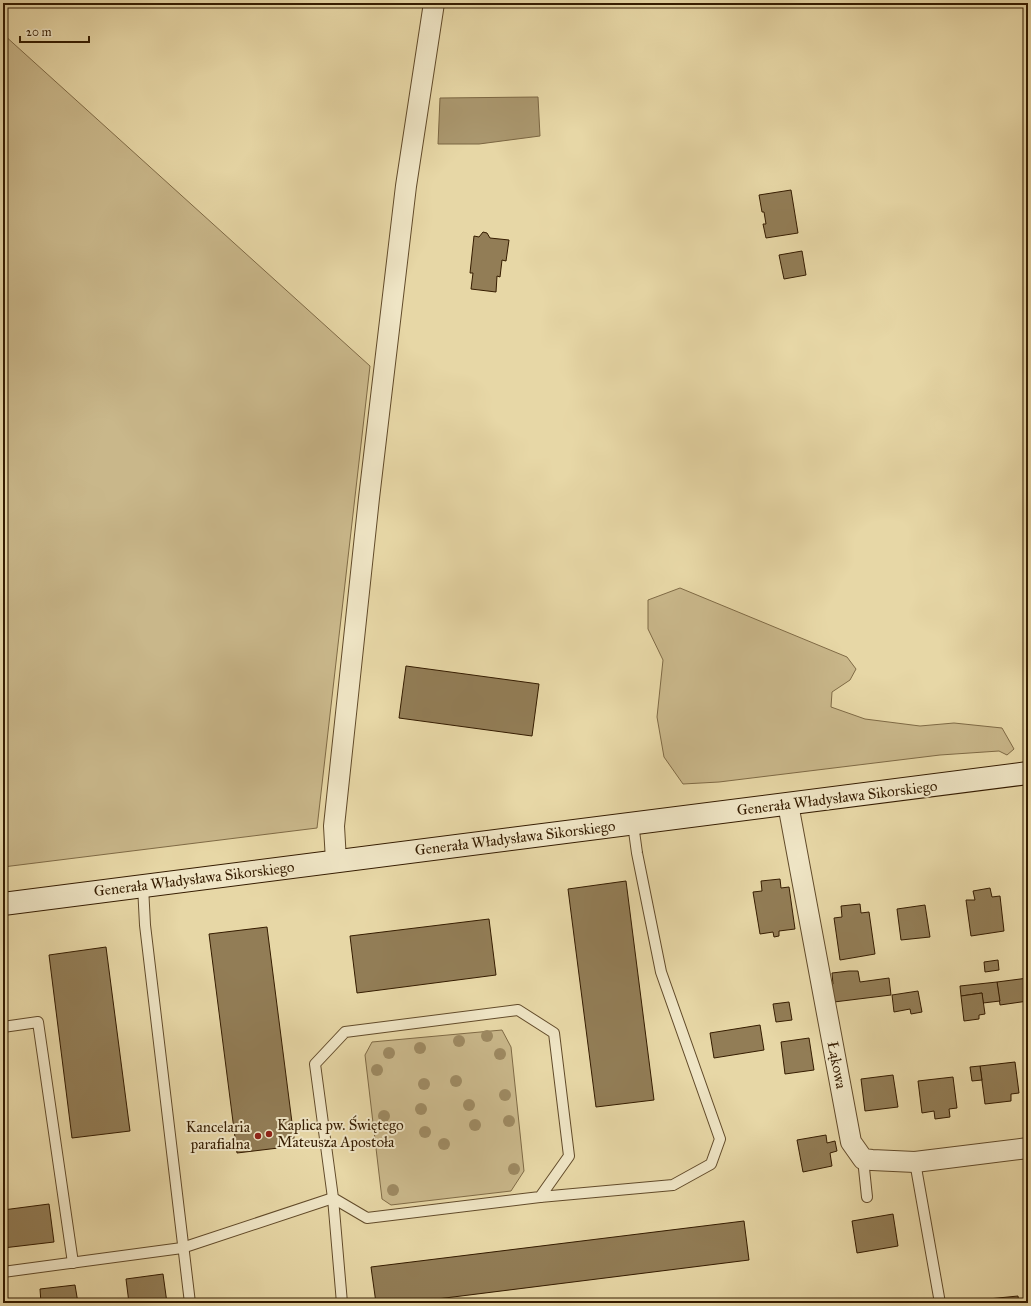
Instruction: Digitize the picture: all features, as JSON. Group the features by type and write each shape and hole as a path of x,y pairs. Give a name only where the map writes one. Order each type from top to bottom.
{"main road":[{"name":"Generała Władysława Sikorskiego","path":"3,904 1028,774"}],"street":[{"path":"336,861 334,826 369,498 406,186 434,3"},
{"name":"Łąkowa","path":"788,804 851,1142 863,1158"},
{"path":"863,1158 872,1160 915,1162 1028,1148"}],"lane":[{"path":"3,1272 182,1248 333,1198 366,1218 540,1196 673,1185 711,1164 720,1139 661,972 637,853 633,824"},
{"path":"143,886 145,925 182,1248 190,1303"},
{"path":"342,1303 333,1198 315,1064 345,1032 518,1010 554,1033 569,1156 540,1196"},
{"path":"3,1027 38,1022 73,1263"},
{"path":"863,1158 867,1197"},
{"path":"915,1162 940,1303"}],"shaded area":[{"path":"3,34 370,366 317,828 3,867"},
{"path":"538,97 540,136 479,144 438,144 440,98"},
{"path":"680,588 847,657 856,669 850,680 832,692 831,707 865,719 920,726 954,723 1002,728 1014,749 1007,755 999,751 940,755 719,782 683,784 664,757 657,717 663,660 648,629 648,600"},
{"path":"502,1030 511,1047 524,1171 511,1191 391,1205 382,1199 365,1055 372,1042"}],"building":[{"path":"791,190 798,233 766,238 763,224 766,224 759,195"},
{"path":"483,232 487,233 490,238 509,240 506,261 502,260 500,277 497,276 496,292 471,289 473,273 470,273 474,236 479,237"},
{"path":"802,251 806,275 784,279 779,255"},
{"path":"406,666 539,684 532,736 399,718"},
{"path":"780,879 781,888 789,887 795,929 779,931 779,936 774,937 773,932 760,934 753,892 762,891 761,881"},
{"path":"626,881 654,1100 596,1107 568,889"},
{"path":"990,888 992,897 1000,896 1004,931 971,936 966,900 975,900 973,891"},
{"path":"860,904 861,913 869,912 875,954 840,960 834,918 842,917 841,906"},
{"path":"925,905 930,937 901,940 897,909"},
{"path":"489,919 496,975 357,993 350,936"},
{"path":"267,927 295,1146 237,1153 209,934"},
{"path":"106,947 130,1131 72,1138 49,955"},
{"path":"998,960 999,970 985,972 984,962"},
{"path":"858,971 860,982 889,978 891,995 834,1002 831,985 833,984 832,973"},
{"path":"1028,978 1028,1001 1000,1005 997,982"},
{"path":"997,982 1000,1001 983,1003 982,993 961,996 960,986"},
{"path":"918,991 922,1012 911,1014 910,1009 894,1012 892,995"},
{"path":"982,993 985,1014 979,1015 979,1019 964,1021 961,996"},
{"path":"789,1002 792,1020 776,1022 773,1004"},
{"path":"760,1025 764,1050 714,1058 710,1033"},
{"path":"809,1038 814,1070 785,1074 781,1042"},
{"path":"1015,1062 1019,1093 1011,1094 1011,1101 985,1104 980,1066"},
{"path":"980,1066 982,1080 972,1081 970,1067"},
{"path":"893,1075 898,1107 865,1111 861,1079"},
{"path":"953,1077 957,1108 949,1109 950,1117 935,1119 934,1111 922,1113 918,1081"},
{"path":"826,1135 827,1143 835,1141 837,1151 830,1153 832,1166 803,1172 797,1140"},
{"path":"49,1204 54,1242 3,1248 3,1210"},
{"path":"893,1214 898,1246 857,1253 852,1221"},
{"path":"744,1221 749,1260 405,1303 376,1303 371,1267"},
{"path":"163,1274 167,1303 129,1303 126,1279"},
{"path":"75,1285 78,1303 41,1303 40,1289"},
{"path":"1018,1296 1019,1303 988,1303 988,1299"}],"place":[{"name":"Kaplica pw. Świętego Mateusza Apostoła","path":"269,1134"},
{"name":"Kancelaria parafialna","path":"258,1136"}]}
